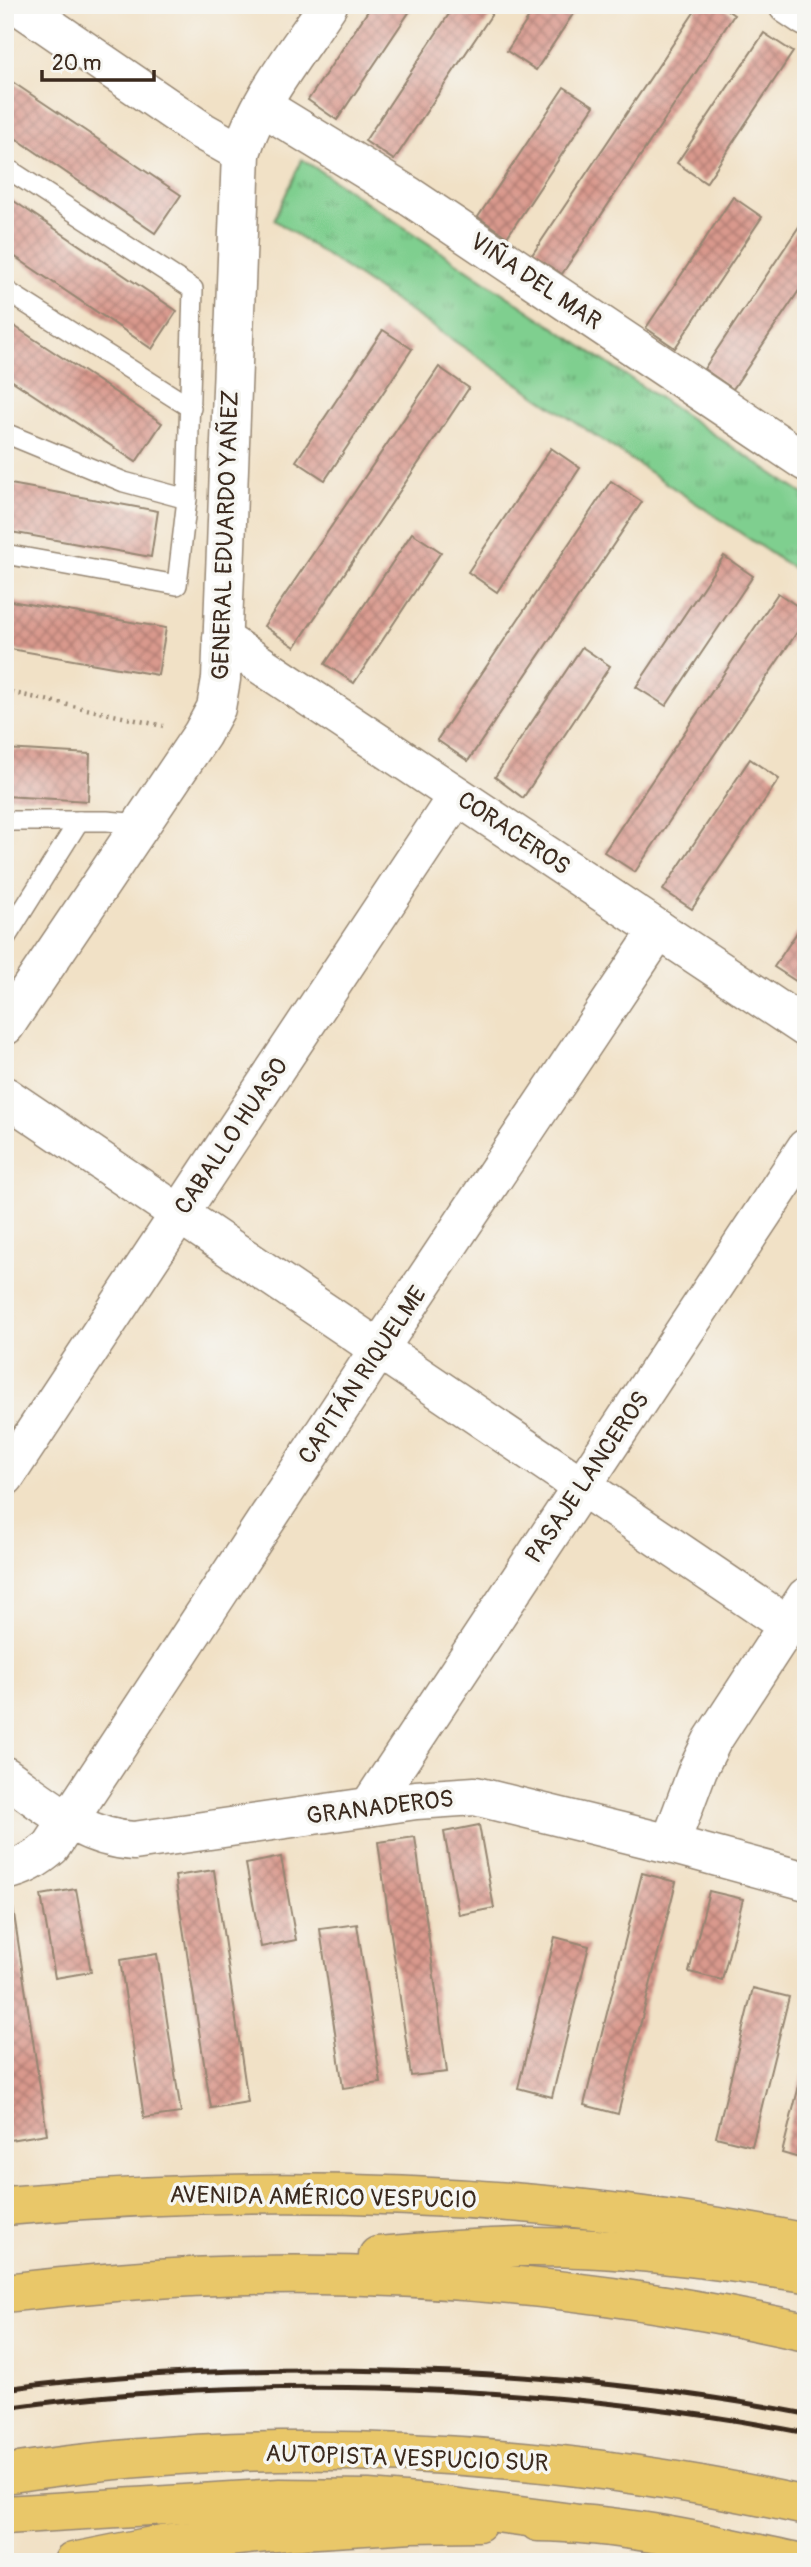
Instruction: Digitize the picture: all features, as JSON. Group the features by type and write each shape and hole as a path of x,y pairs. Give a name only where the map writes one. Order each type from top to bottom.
{"main road":[{"name":"AVENIDA AMÉRICO VESPUCIO","path":"5,2206 183,2194 349,2192 420,2195 531,2203 652,2217 806,2243"},
{"path":"279,2275 375,2256 523,2247 636,2252 806,2273"},
{"path":"5,2292 141,2280 279,2275 442,2279 542,2287 702,2311 806,2332"},
{"name":"AUTOPISTA VESPUCIO SUR","path":"5,2474 181,2455 258,2451 385,2452 498,2459 630,2473 751,2494 806,2507"},
{"path":"5,2515 280,2498 368,2499 661,2535 797,2562"},
{"path":"73,2562 163,2544 285,2531 412,2523 572,2523"}],"street":[{"path":"18,5 202,131 241,153"},
{"name":"GENERAL EDUARDO YAÑEZ","path":"5,1026 202,734 216,708 221,680 241,153 248,130 262,106 328,5"},
{"path":"788,5 806,17"},
{"name":"VIÑA DEL MAR","path":"262,106 409,196 806,462"},
{"name":"CORACEROS","path":"222,639 806,1028"},
{"name":"CABALLO HUASO","path":"5,1477 457,796"},
{"name":"CAPITÁN RIQUELME","path":"5,1871 20,1868 51,1847 659,930"},
{"path":"5,1096 581,1486 797,1611 712,1741 698,1769 670,1844"},
{"name":"PASAJE LANCEROS","path":"369,1807 806,1148"},
{"name":"GRANADEROS","path":"5,1776 68,1821 101,1836 134,1840 416,1800 475,1796 806,1881"}],"lane":[{"path":"5,166 193,289 187,499 177,585 5,554"},
{"path":"5,290 191,408"},
{"path":"5,433 124,482 187,499"},
{"path":"5,821 141,824"},
{"path":"5,939 79,821"}],"path":[{"path":"5,691 174,728"}],"green space":[{"path":"302,159 806,496 806,577 274,220"}],"building":[{"path":"372,5 414,5 337,120 308,100"},
{"path":"455,5 498,5 394,160 365,141"},
{"path":"537,5 579,5 536,70 507,51"},
{"path":"699,5 720,5 734,15 562,274 532,255"},
{"path":"764,33 793,52 706,183 677,163"},
{"path":"5,77 181,195 155,233 5,131"},
{"path":"564,87 594,106 507,237 478,217"},
{"path":"5,195 177,311 152,349 5,250"},
{"path":"733,197 762,217 675,348 646,328"},
{"path":"806,216 806,280 733,389 704,369"},
{"path":"5,320 162,423 136,462 5,376"},
{"path":"383,330 412,349 325,480 296,461"},
{"path":"439,367 469,388 295,647 264,626"},
{"path":"551,448 580,468 497,592 468,572"},
{"path":"611,481 642,502 468,761 437,740"},
{"path":"5,483 158,511 151,557 5,531"},
{"path":"412,533 441,552 354,683 325,664"},
{"path":"724,556 753,576 666,706 636,687"},
{"path":"778,593 806,612 806,619 635,872 604,852"},
{"path":"5,600 166,628 158,675 5,648"},
{"path":"582,647 610,666 523,798 495,777"},
{"path":"5,749 90,754 88,801 5,796"},
{"path":"750,759 779,779 692,909 663,890"},
{"path":"5,854 11,855 8,902 5,902"},
{"path":"806,919 806,986 805,987 774,967"},
{"path":"479,1825 494,1908 459,1915 444,1832"},
{"path":"415,1837 447,2072 411,2076 378,1842"},
{"path":"281,1857 296,1940 261,1947 246,1864"},
{"path":"214,1870 248,2102 211,2108 175,1876"},
{"path":"642,1873 676,1882 618,2114 584,2105"},
{"path":"76,1889 91,1972 55,1978 41,1895"},
{"path":"709,1891 743,1899 722,1980 689,1972"},
{"path":"12,1901 47,2134 9,2140 5,2118 5,1902"},
{"path":"357,1924 381,2083 343,2088 320,1929"},
{"path":"555,1937 589,1946 552,2097 518,2088"},
{"path":"157,1954 181,2113 144,2118 120,1960"},
{"path":"753,1988 789,1997 752,2146 716,2137"},
{"path":"806,2062 806,2160 782,2153"}],"railway":[{"path":"5,2389 198,2372 391,2371 547,2379 651,2389 806,2414"},
{"path":"5,2408 192,2390 380,2388 594,2402 700,2415 806,2433"}]}
